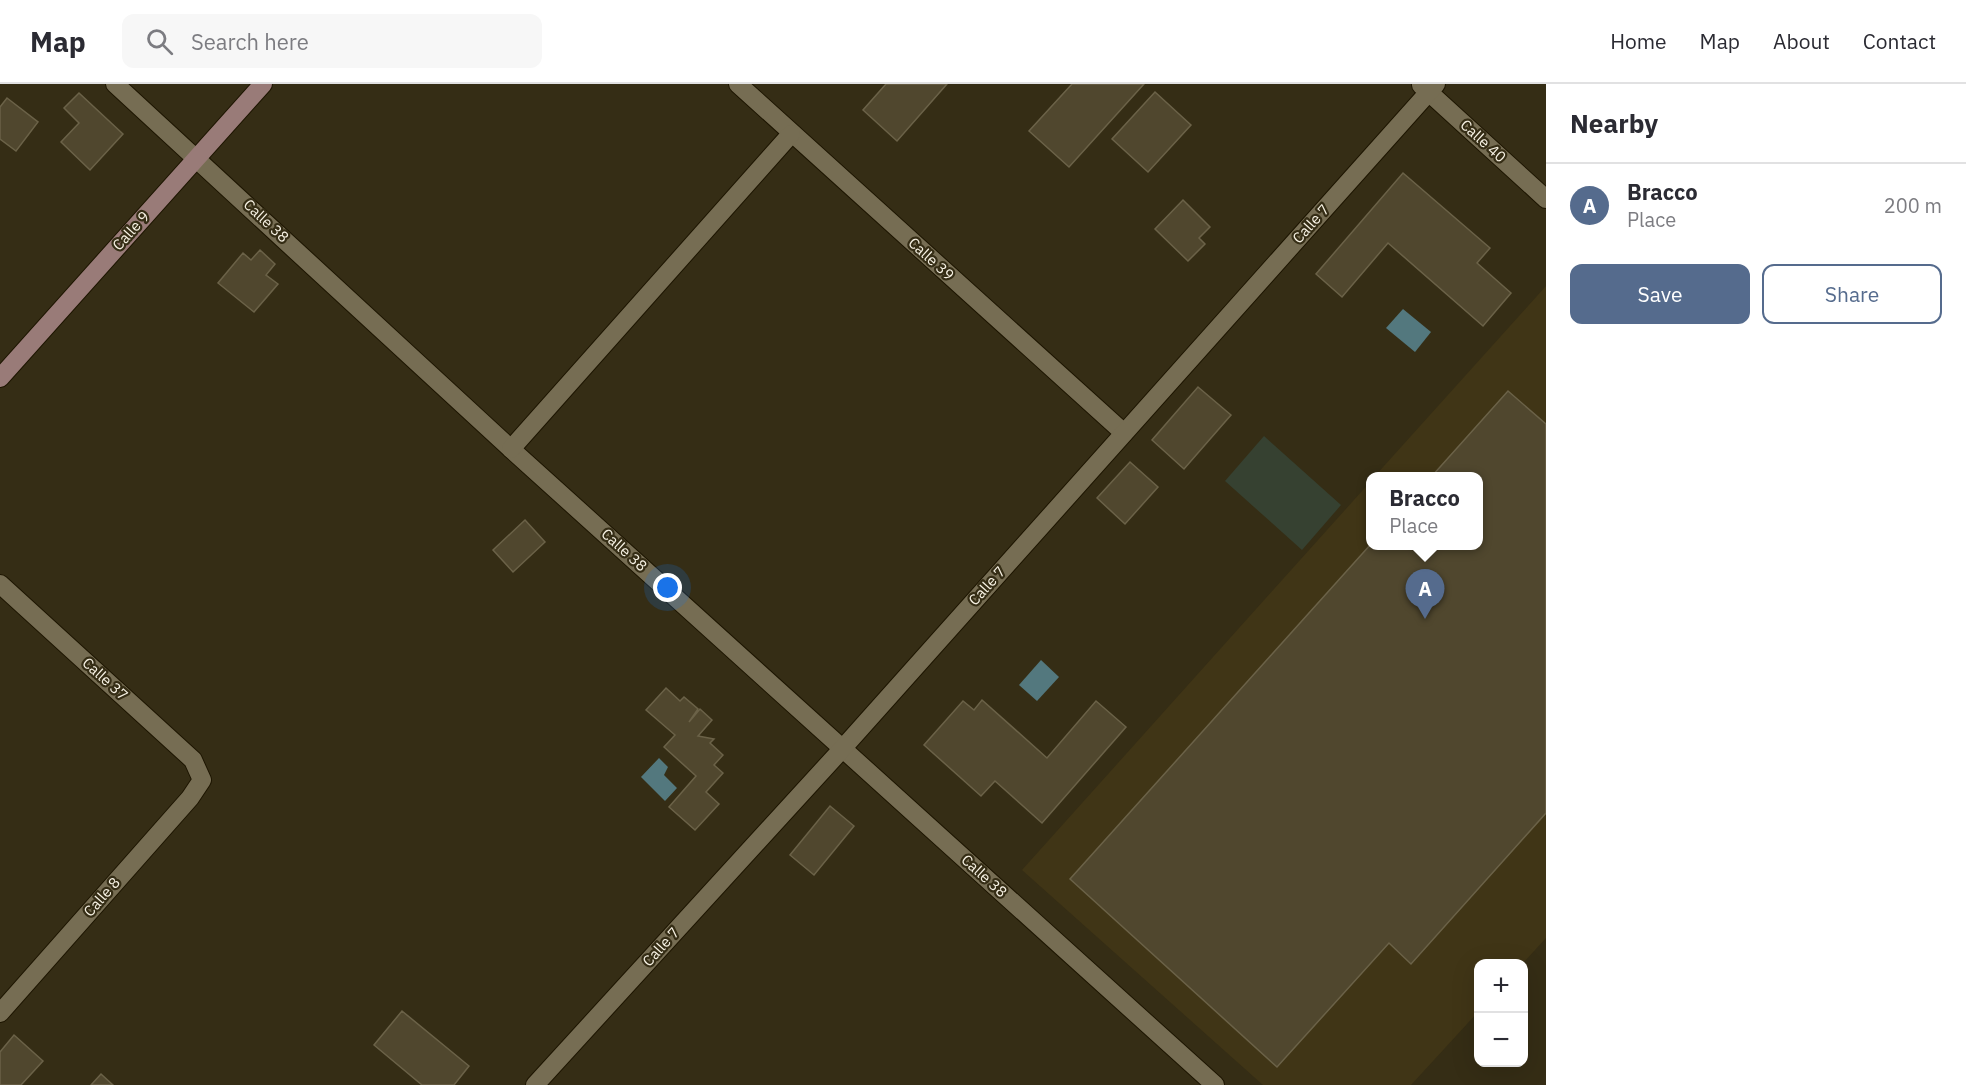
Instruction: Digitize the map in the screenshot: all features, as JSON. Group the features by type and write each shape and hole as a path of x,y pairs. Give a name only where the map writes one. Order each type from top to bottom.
{"main road":[{"name":"Calle 9","path":"0,378 262,84"}],"street":[{"name":"Calle 38","path":"116,84 512,449 1215,1085"},
{"name":"Calle 39","path":"738,84 1124,433"},
{"name":"Calle 40","path":"1428,87 1546,199"},
{"name":"Calle 7","path":"535,1085 843,748 1428,87"},
{"path":"512,449 791,134"},
{"name":"Calle 37","path":"0,584 193,760 202,780"},
{"name":"Calle 8","path":"0,1013 189,798 202,780"}],"shaded area":[{"path":"1546,286 1546,938 1527,959 1474,959 1474,1016 1411,1085 1263,1085 1022,870 1366,487 1366,550 1483,550 1483,472 1379,472"}],"green space":[{"path":"1264,436 1341,505 1302,550 1225,481"}],"water":[{"path":"1403,309 1431,332 1415,352 1386,328"},
{"path":"1041,660 1059,677 1037,701 1019,685"},
{"path":"659,758 668,767 664,775 677,788 665,801 641,777"}],"building":[{"path":"886,84 947,84 897,141 863,110"},
{"path":"1072,84 1144,84 1069,167 1029,131"},
{"path":"1155,92 1191,125 1148,172 1112,139"},
{"path":"79,93 123,134 90,170 61,142 79,123 64,108"},
{"path":"7,98 38,122 16,151 0,139 0,107"},
{"path":"1403,173 1490,248 1477,263 1511,293 1483,326 1388,243 1342,297 1316,274"},
{"path":"1183,200 1210,227 1199,238 1205,244 1188,261 1155,229"},
{"path":"260,250 275,264 266,275 278,284 254,312 218,283 243,253 251,260"},
{"path":"1198,387 1231,415 1184,469 1152,440"},
{"path":"1508,391 1546,424 1546,813 1411,964 1389,943 1277,1067 1070,879 1366,550 1483,550 1483,472 1436,472"},
{"path":"1130,462 1158,487 1125,524 1097,498"},
{"path":"525,520 545,542 513,572 493,550"},
{"path":"666,688 680,701 684,697 698,709 689,722 700,709 712,720 698,736 714,739 710,743 723,755 714,765 723,773 706,792 719,804 695,830 669,807 696,776 664,747 675,735 646,710"},
{"path":"982,700 1047,758 1096,701 1126,727 1042,823 995,781 981,796 924,745 963,701 974,710"},
{"path":"830,806 854,826 814,875 790,855"},
{"path":"402,1011 469,1066 454,1085 422,1085 374,1045"},
{"path":"14,1035 43,1061 21,1085 0,1085 0,1052"},
{"path":"101,1074 113,1085 91,1085"}],"place":[{"name":"Bracco","path":"1425,619"}]}
